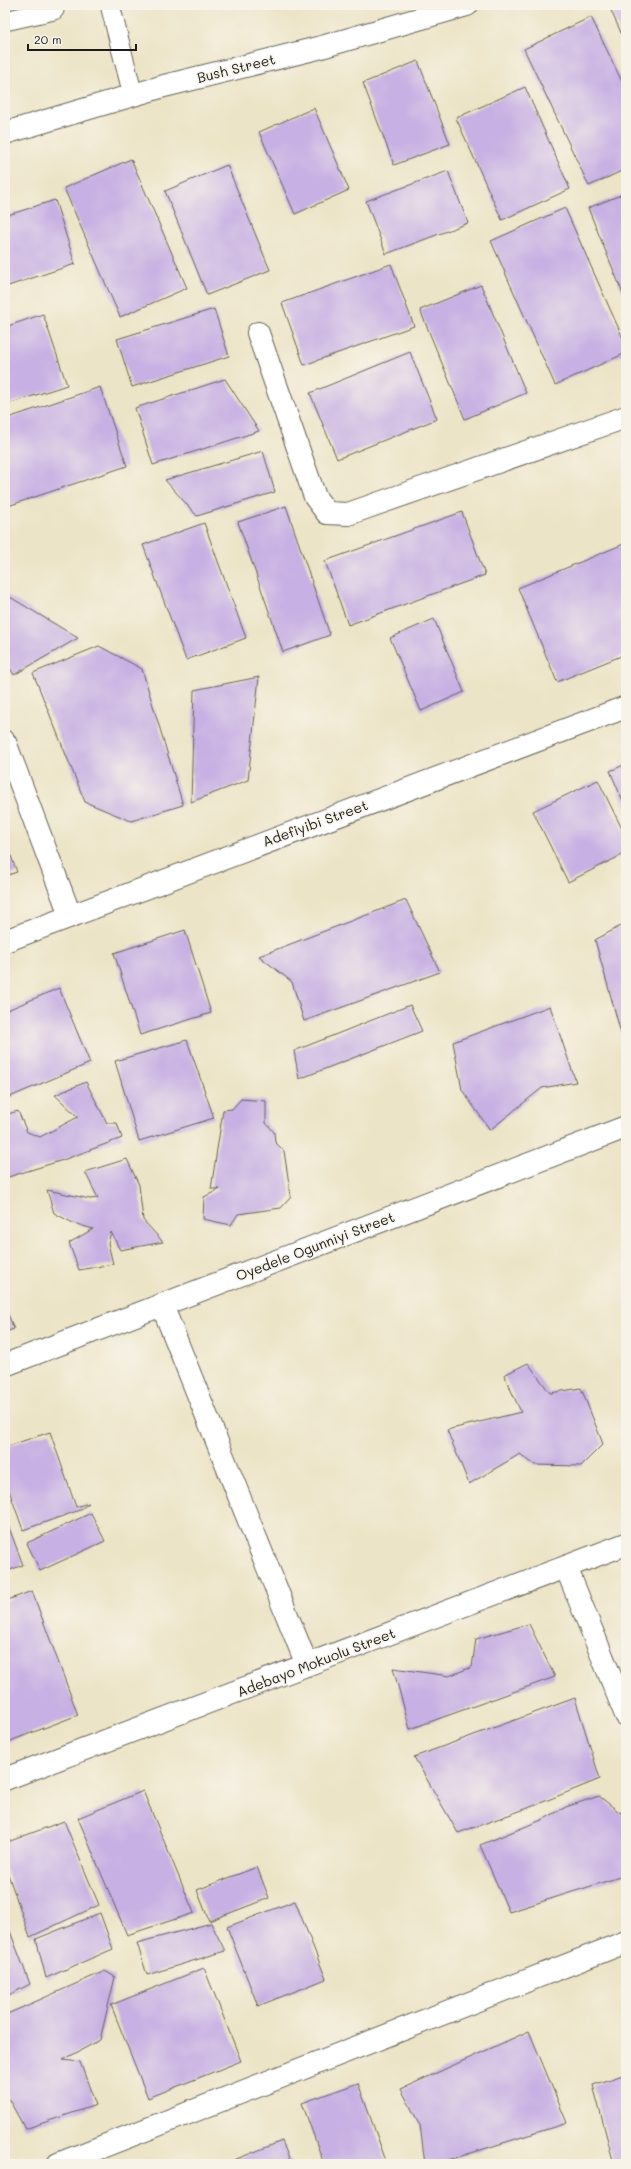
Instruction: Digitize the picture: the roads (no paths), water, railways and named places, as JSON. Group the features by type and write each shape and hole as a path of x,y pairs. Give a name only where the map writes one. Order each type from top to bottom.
{"street":[{"name":"Bush Street","path":"5,133 133,94 318,48 467,5"},
{"path":"258,333 315,497 327,513 348,514 626,417"},
{"name":"Adefiyibi Street","path":"5,941 70,915 626,707"},
{"path":"5,742 70,915"},
{"name":"Oyedele Ogunniyi Street","path":"5,1365 626,1127"},
{"path":"162,1305 307,1665"},
{"name":"Adebayo Mokuolu Street","path":"5,1779 626,1544"},
{"path":"566,1567 626,1715"},
{"path":"58,2164 626,1942"}],"lane":[{"path":"110,5 133,94"},
{"path":"5,21 54,10"}]}
